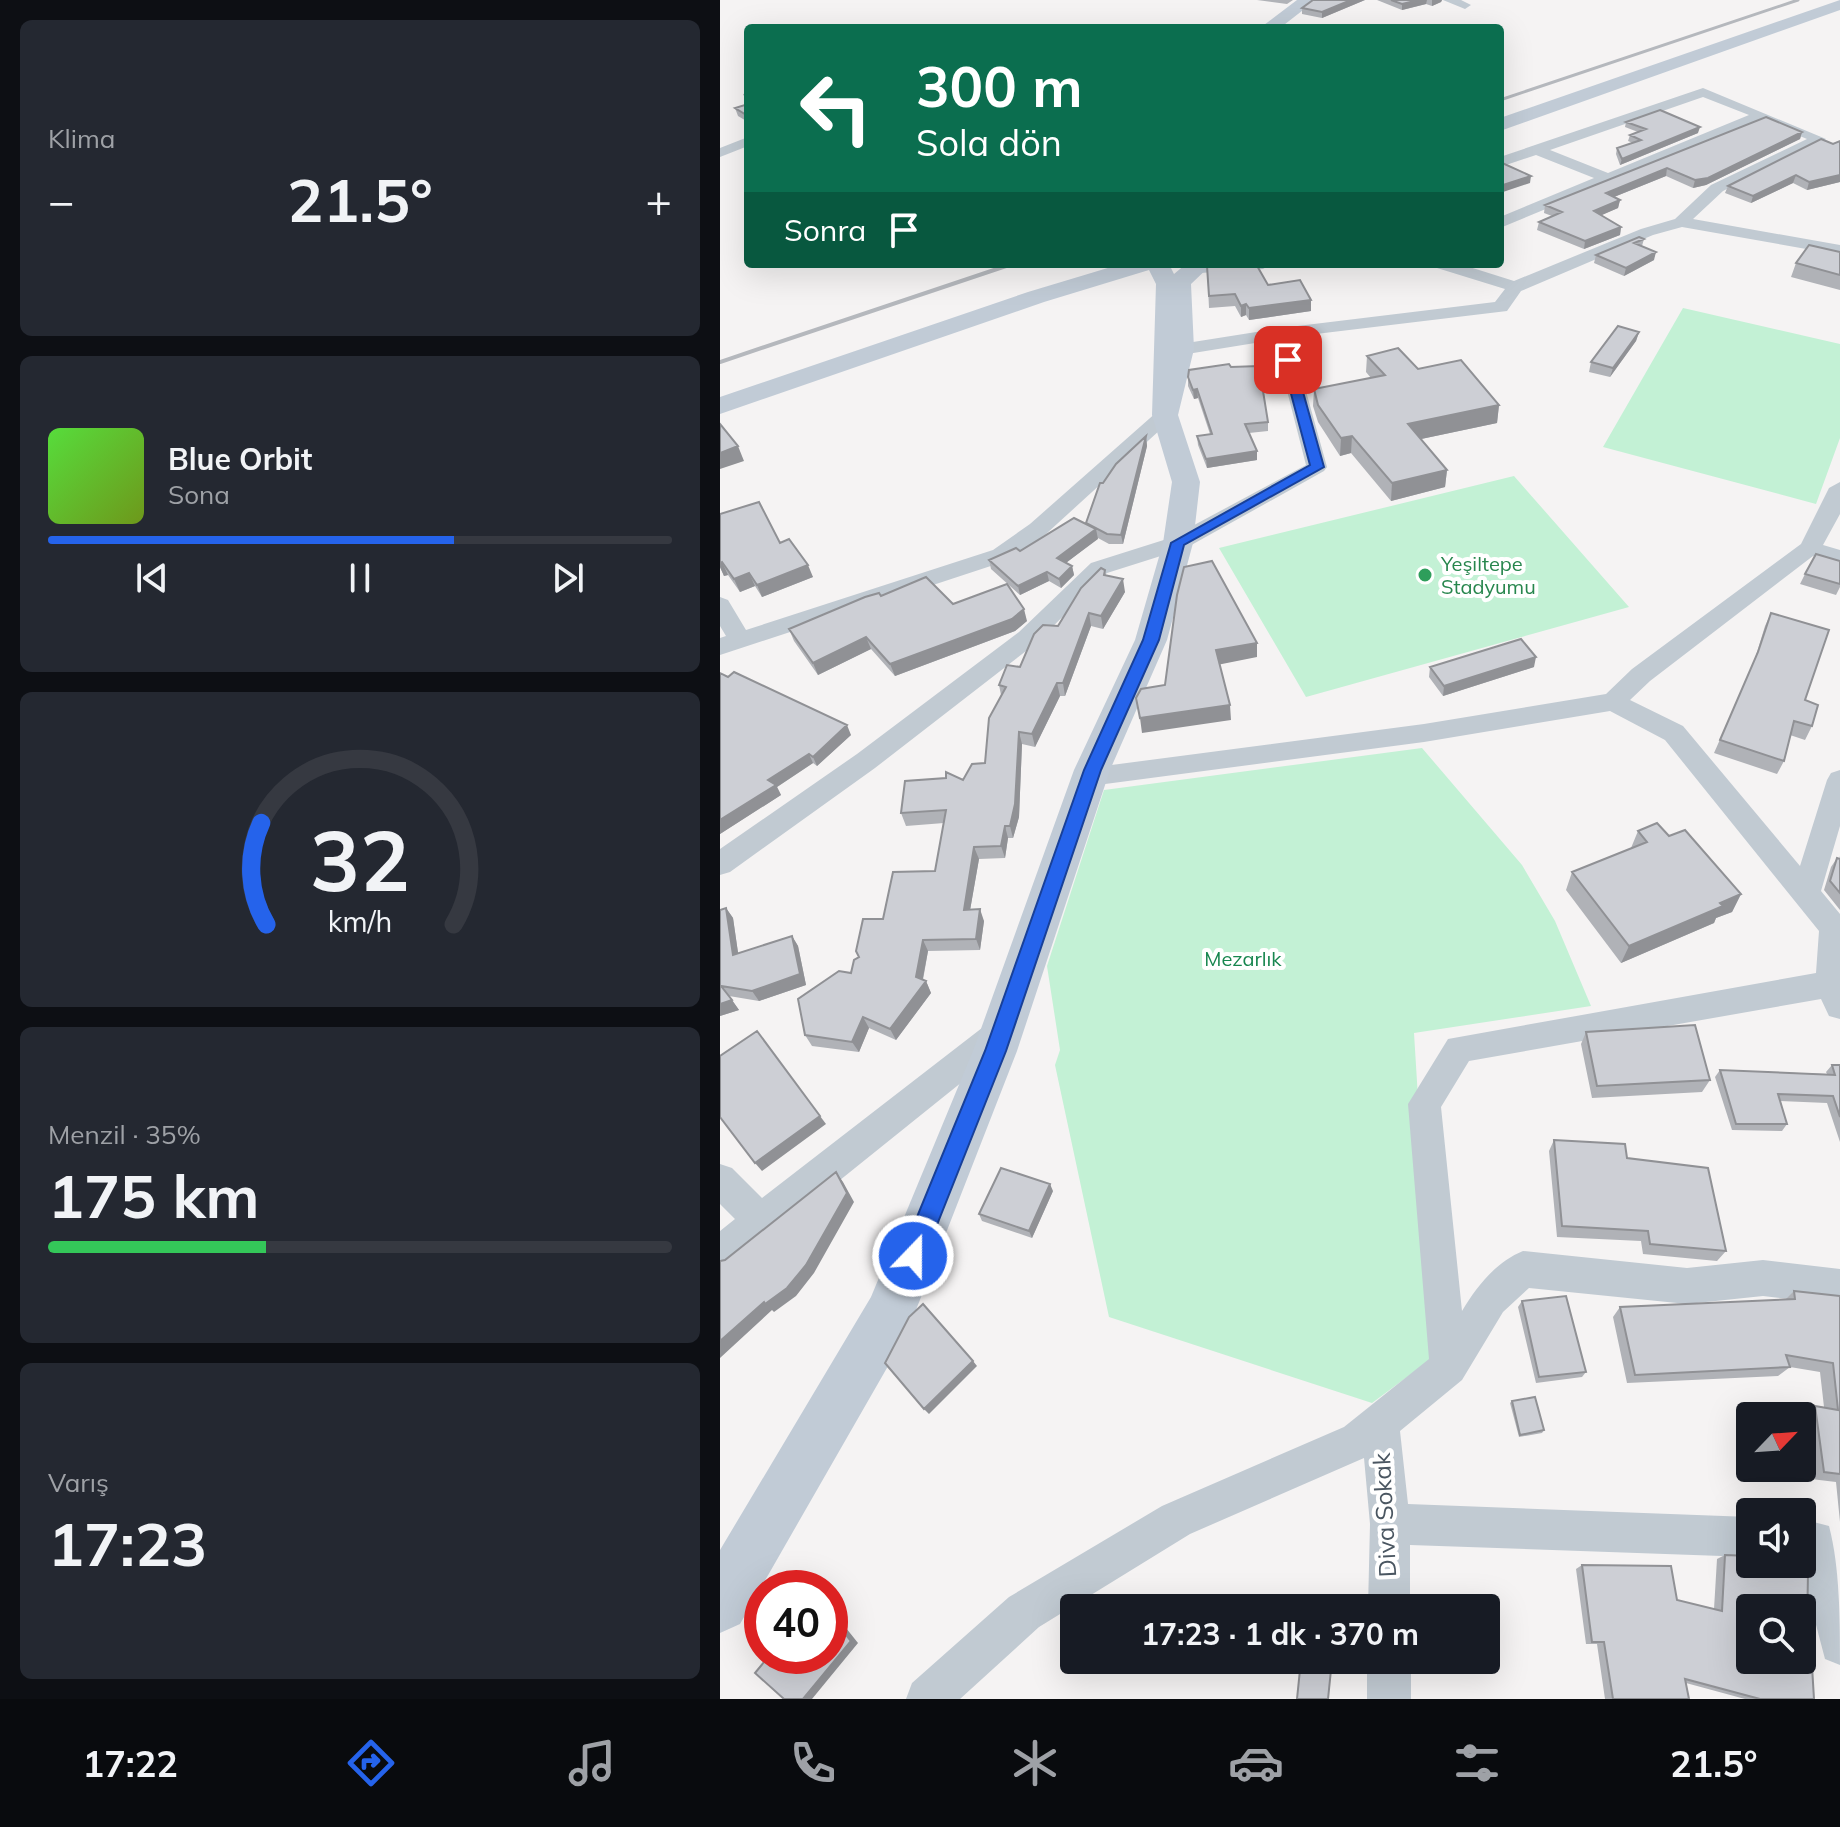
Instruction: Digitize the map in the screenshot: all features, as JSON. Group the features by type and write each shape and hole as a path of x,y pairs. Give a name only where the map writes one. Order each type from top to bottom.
{"main road":[{"path":"1275,24 1308,0"},
{"path":"1504,117 1646,68 1695,61 1840,4"},
{"path":"1504,127 1840,15"},
{"path":"1504,138 1673,78 1695,61"},
{"path":"720,386 1051,268"},
{"path":"720,386 1079,268"},
{"path":"720,404 1102,268"},
{"path":"720,404 1036,297 1132,268"},
{"path":"1161,268 1168,284 1176,336"},
{"path":"720,1604 889,1315 1003,1030 1090,776 1151,640 1178,543 1186,482 1165,415 1176,336 1179,282 1195,268"}],"street":[{"path":"1449,0 1465,5"},
{"path":"1504,161 1703,92 1819,139 1717,188 1681,222"},
{"path":"1504,221 1761,115"},
{"path":"720,153 744,143"},
{"path":"1535,149 1609,179"},
{"path":"1176,336 1281,333 1501,307 1515,287 1647,232 1681,222 1840,250"},
{"path":"1456,268 1515,287"},
{"path":"720,864 866,761 1027,638 1099,568 1178,543 1317,467 1281,333"},
{"path":"720,605 730,643 1001,555 1038,529 1165,415"},
{"path":"1090,776 1424,733 1613,702 1641,675 1810,548 1840,488"},
{"path":"1810,548 1840,557"},
{"path":"1449,1367 1424,1104 1459,1049 1835,995 1837,930 1674,733 1613,702"},
{"path":"1806,893 1840,780"},
{"path":"720,1253 1003,1030"},
{"path":"720,1180 761,1221"},
{"path":"928,1699 1024,1612 1176,1520 1358,1441 1449,1367 1490,1299 1523,1269 1687,1286 1763,1278 1840,1287"},
{"name":"Diva Sokak","path":"1380,1423 1390,1524 1389,1594"},
{"path":"1390,1524 1736,1536"},
{"path":"1816,1544 1840,1644"},
{"path":"1389,1674 1389,1699"}],"green space":[{"path":"1683,308 1840,344 1840,438 1816,504 1603,447"},
{"path":"1514,476 1629,607 1306,697 1219,548"},
{"name":"Mezarlık","path":"1422,748 1522,865 1555,921 1591,1006 1414,1033 1434,1357 1372,1403 1109,1317 1055,1065 1060,1050 1047,966 1104,790"}],"building":[{"path":"1313,0 1351,0 1322,12 1302,8"},
{"path":"1391,0 1419,0 1402,4"},
{"path":"1660,110 1700,127 1622,159 1617,148 1641,140 1630,135 1646,129 1626,122"},
{"path":"1766,117 1802,132 1708,178 1695,180 1667,168 1606,193 1620,200 1594,211 1621,227 1585,241 1539,222 1562,212 1545,205"},
{"path":"1821,139 1833,144 1840,141 1840,175 1809,182 1796,175 1753,196 1728,186"},
{"path":"1504,164 1531,176 1504,185"},
{"path":"1639,237 1644,239 1634,243 1656,252 1626,268 1596,255"},
{"path":"1809,245 1840,252 1840,275 1796,263"},
{"path":"1207,268 1258,268 1268,285 1300,280 1311,300 1249,308 1246,304 1241,306 1235,294 1209,296"},
{"path":"1618,326 1639,332 1613,368 1591,362"},
{"path":"1398,348 1418,369 1461,360 1499,405 1408,424 1447,470 1392,483 1352,436 1341,438 1318,405 1314,389 1385,375 1367,356"},
{"path":"1229,364 1231,367 1259,366 1268,422 1245,424 1257,451 1206,459 1197,436 1212,434 1197,389 1193,390 1188,377 1189,370"},
{"path":"720,424 738,446 720,453"},
{"path":"1146,436 1121,535 1107,534 1086,523 1100,483"},
{"path":"759,502 780,543 789,539 808,565 757,585 749,573 734,579 720,563 720,514"},
{"path":"1074,518 1096,529 1057,558 1072,566 1059,579 1047,572 1018,586 989,560 1016,548 1020,551"},
{"path":"1816,554 1840,561 1840,584 1805,574"},
{"path":"1212,561 1257,643 1216,650 1230,705 1140,718 1136,698 1141,689 1165,685 1177,595 1184,567"},
{"path":"1101,568 1105,570 1104,575 1123,579 1101,616 1089,613 1063,683 1057,683 1032,734 1019,732 1015,804 1010,826 1005,826 1001,846 974,847 964,910 980,909 976,939 923,940 916,977 926,981 890,1029 863,1017 852,1042 805,1035 798,999 839,971 851,973 854,960 859,957 856,951 863,919 883,919 893,872 935,871 946,810 901,813 905,781 946,778 946,772 963,780 972,764 985,763 989,718 1006,687 999,685 1007,665 1020,667 1034,634 1043,625 1058,626 1081,588"},
{"path":"926,577 953,604 1007,584 1024,609 1012,619 890,664 866,637 813,663 789,629 865,597 879,593 881,596"},
{"path":"1771,613 1829,630 1805,700 1818,705 1812,726 1794,721 1784,761 1720,740 1758,652"},
{"path":"1521,639 1536,657 1444,686 1430,667"},
{"path":"734,672 847,725 813,757 809,754 768,780 776,785 720,820 720,673 728,677"},
{"path":"1657,823 1669,836 1685,830 1741,894 1720,903 1723,906 1629,946 1572,872 1647,842 1638,831"},
{"path":"1837,858 1840,859 1840,893 1830,881"},
{"path":"726,908 733,955 792,936 800,974 752,991 721,986 732,1000 720,1004 720,910"},
{"path":"1695,1025 1710,1080 1597,1086 1586,1032"},
{"path":"757,1031 820,1116 755,1163 720,1117 720,1056"},
{"path":"1832,1065 1840,1065 1840,1117 1833,1096 1778,1094 1787,1124 1736,1124 1720,1070 1835,1075"},
{"path":"1554,1140 1625,1144 1627,1158 1708,1168 1726,1251 1650,1244 1648,1231 1562,1226"},
{"path":"1001,1168 1050,1184 1029,1231 979,1214"},
{"path":"836,1172 847,1193 806,1265 787,1288 764,1302 720,1341 720,1261"},
{"path":"1794,1291 1840,1296 1840,1474 1824,1472 1816,1413 1816,1406 1838,1410 1833,1363 1786,1355 1790,1367 1635,1375 1620,1307 1795,1299"},
{"path":"1566,1296 1586,1372 1539,1377 1522,1301"},
{"path":"923,1304 973,1361 924,1409 885,1363 909,1317"},
{"path":"1535,1397 1544,1430 1520,1435 1512,1401"},
{"path":"1725,1555 1736,1555 1736,1578 1808,1578 1808,1594 1736,1594 1736,1674 1812,1674 1814,1699 1760,1699 1685,1679 1689,1699 1613,1699 1604,1642 1592,1642 1582,1565 1671,1566 1677,1600 1722,1611"},
{"path":"756,1674 824,1674 803,1699 784,1699"},
{"path":"1300,1674 1331,1674 1328,1699 1297,1699"}],"railway":[{"path":"1504,99 1798,0"},
{"path":"720,362 1000,268"}],"place":[{"name":"Yeşiltepe Stadyumu","path":"1425,575"}],"route":[{"path":"913,1256 995,1051 1092,770 1151,640 1178,543 1317,467 1288,360"}]}
